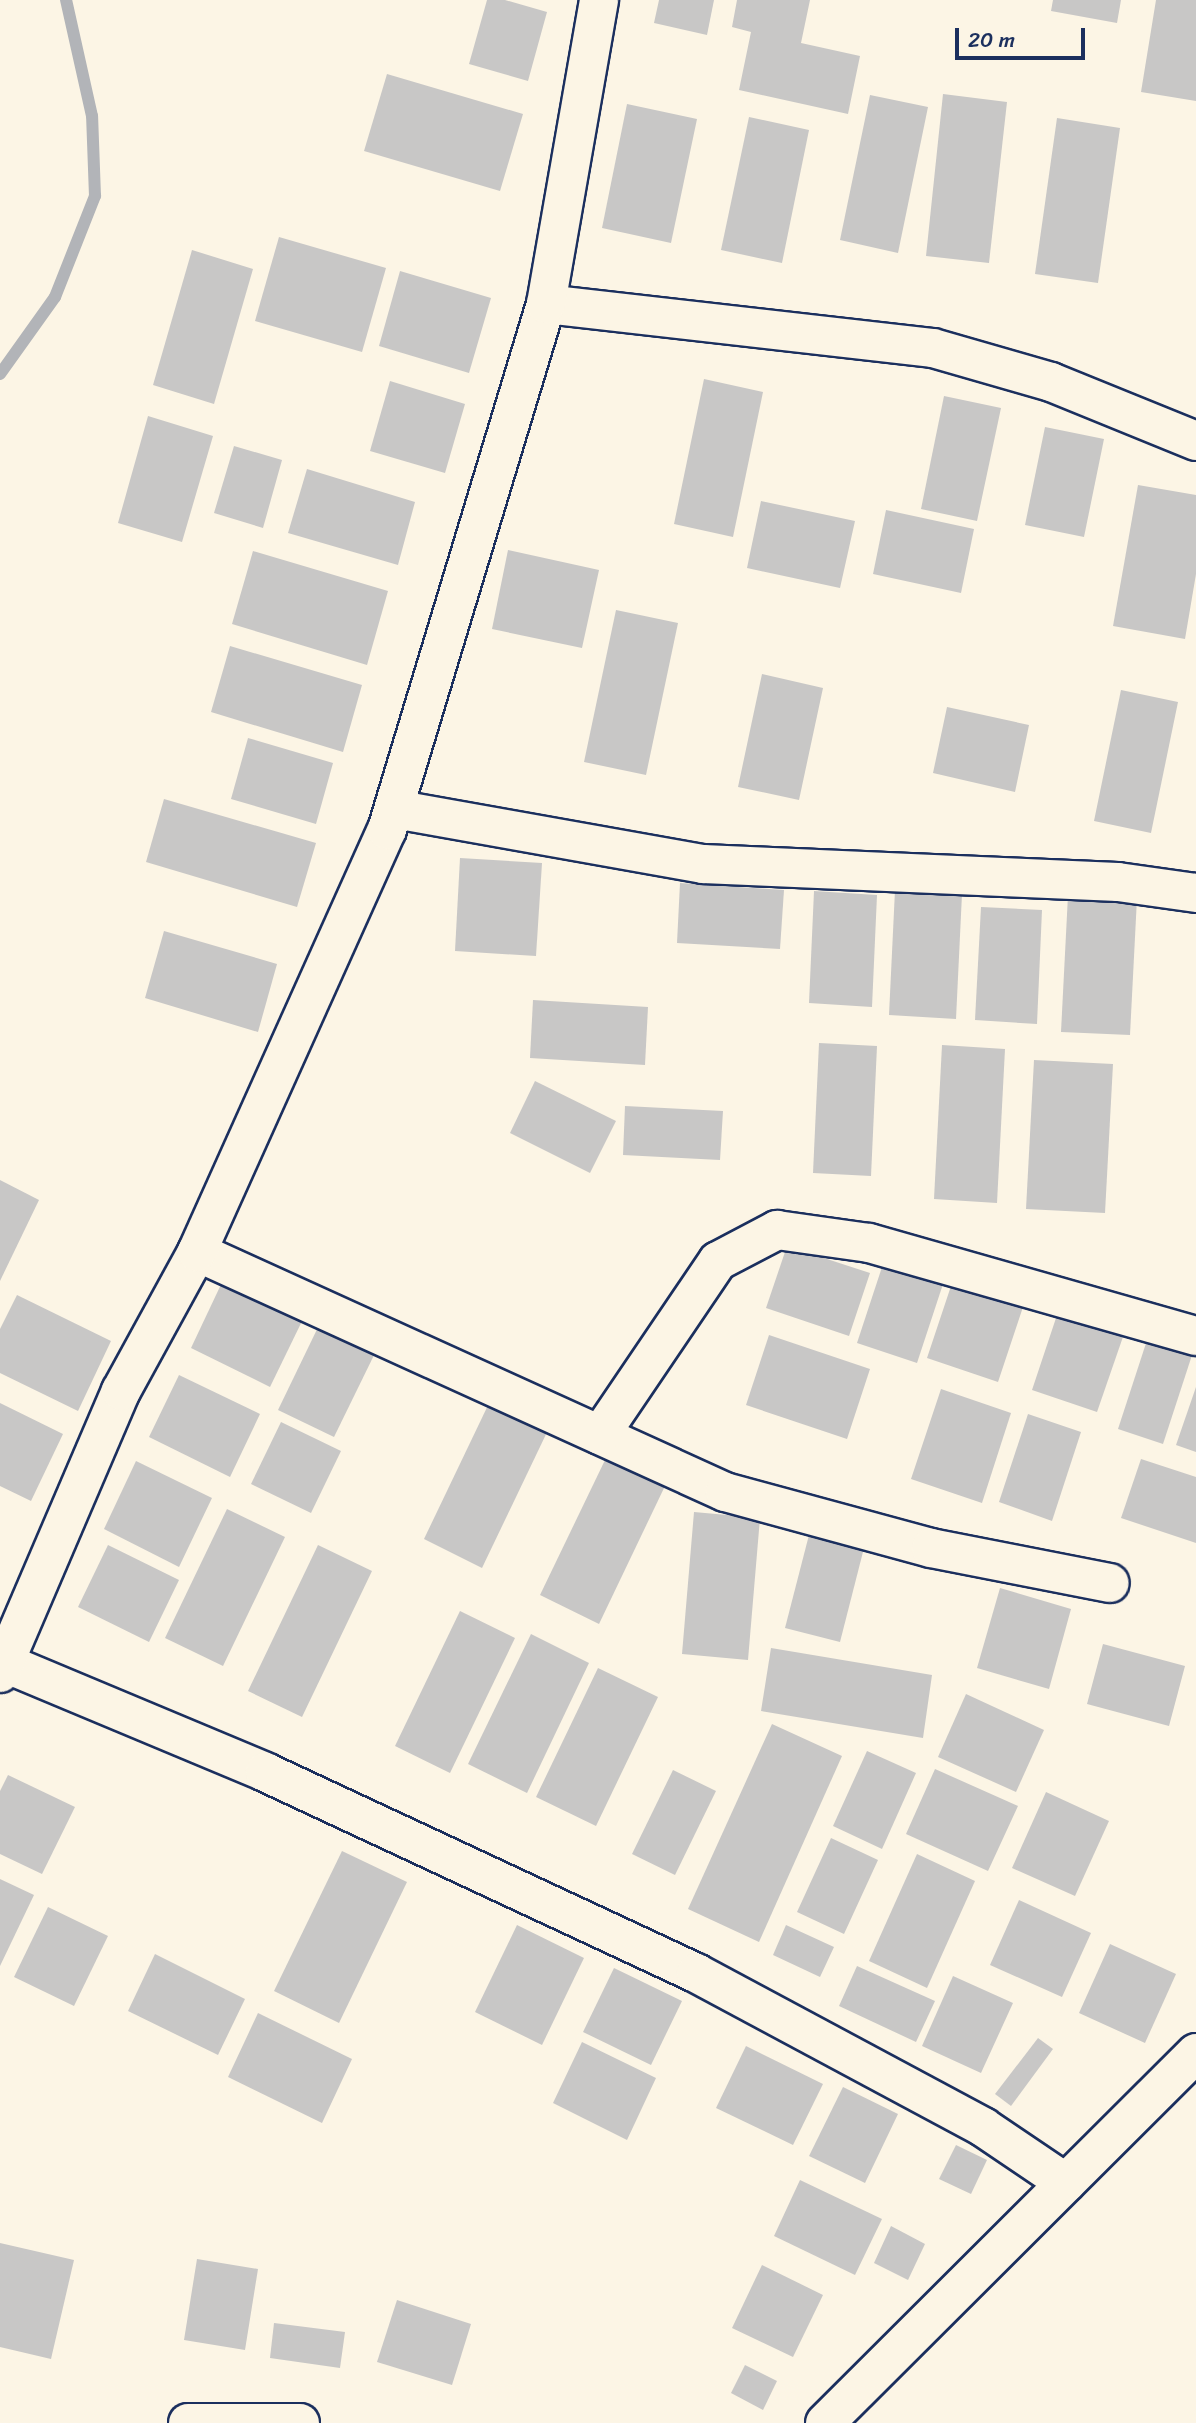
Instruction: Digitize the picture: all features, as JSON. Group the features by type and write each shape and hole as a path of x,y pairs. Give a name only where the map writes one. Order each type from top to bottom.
{"street":[{"path":"598,0 546,304 394,809 197,1252 121,1391 2,1666 265,1772 696,1973 983,2127 1066,2183"},
{"path":"546,304 933,348 1051,382 1196,441"},
{"path":"394,809 703,864 1118,883 1196,893"},
{"path":"600,1435 718,1261 776,1230 869,1243 1196,1336"},
{"path":"197,1252 725,1492 931,1548 1110,1583"},
{"path":"825,2423 1196,2053"},
{"path":"188,2423 300,2423"}],"building":[{"path":"487,0 505,0 547,12 528,81 469,64"},
{"path":"659,0 714,0 707,35 654,23"},
{"path":"737,0 810,0 801,43 860,56 848,114 739,90 751,32 732,27"},
{"path":"1053,0 1121,0 1117,23 1051,11"},
{"path":"1156,0 1196,0 1196,101 1141,92"},
{"path":"387,74 523,114 500,191 364,151"},
{"path":"943,94 1007,102 989,263 926,256"},
{"path":"870,95 928,107 898,253 840,240"},
{"path":"627,104 697,119 671,243 602,228"},
{"path":"749,117 809,130 782,263 721,250"},
{"path":"1057,118 1120,128 1098,283 1035,274"},
{"path":"279,237 386,268 362,352 255,321"},
{"path":"192,250 253,269 214,404 153,385"},
{"path":"400,271 491,298 469,373 379,346"},
{"path":"704,379 763,392 733,537 674,524"},
{"path":"390,381 465,404 445,473 370,451"},
{"path":"944,396 1001,408 977,521 921,509"},
{"path":"148,416 213,436 182,542 118,523"},
{"path":"1045,427 1104,439 1084,537 1025,525"},
{"path":"234,446 282,460 263,528 214,513"},
{"path":"307,469 415,502 398,565 288,533"},
{"path":"1138,485 1196,495 1196,574 1185,639 1113,626"},
{"path":"761,501 855,521 840,588 747,568"},
{"path":"886,510 974,529 961,593 873,574"},
{"path":"508,550 599,570 582,648 492,629"},
{"path":"253,551 388,591 367,665 232,624"},
{"path":"616,610 678,623 646,775 584,762"},
{"path":"230,646 362,685 343,752 211,712"},
{"path":"762,674 823,688 799,800 738,787"},
{"path":"1121,690 1178,702 1151,833 1094,821"},
{"path":"947,707 1029,725 1015,792 933,773"},
{"path":"248,738 333,763 316,824 231,799"},
{"path":"164,799 316,843 297,907 146,862"},
{"path":"460,858 542,863 536,956 455,951"},
{"path":"680,883 784,890 780,949 677,943"},
{"path":"895,890 962,894 956,1019 889,1015"},
{"path":"814,891 877,895 872,1007 809,1003"},
{"path":"1068,895 1137,898 1130,1035 1061,1032"},
{"path":"981,907 1042,910 1037,1024 975,1020"},
{"path":"164,931 277,964 258,1032 145,998"},
{"path":"533,1000 648,1007 645,1065 530,1058"},
{"path":"819,1043 877,1046 871,1176 813,1173"},
{"path":"942,1045 1005,1049 997,1203 934,1199"},
{"path":"1034,1060 1113,1064 1105,1213 1026,1209"},
{"path":"535,1081 616,1121 590,1173 510,1133"},
{"path":"625,1106 723,1111 720,1160 623,1155"},
{"path":"0,1180 39,1200 0,1281"},
{"path":"787,1246 870,1273 849,1336 766,1308"},
{"path":"883,1264 943,1284 917,1363 857,1343"},
{"path":"955,1274 1026,1298 998,1382 927,1358"},
{"path":"225,1276 305,1315 270,1387 191,1348"},
{"path":"17,1295 111,1341 78,1411 0,1373 0,1329"},
{"path":"1059,1309 1125,1331 1097,1412 1032,1390"},
{"path":"322,1319 378,1347 334,1437 278,1410"},
{"path":"1149,1334 1194,1349 1163,1444 1118,1429"},
{"path":"769,1335 870,1369 847,1439 746,1405"},
{"path":"179,1375 260,1414 230,1477 149,1437"},
{"path":"1196,1387 1196,1452 1176,1445"},
{"path":"941,1389 1011,1413 982,1503 911,1479"},
{"path":"491,1399 549,1428 482,1568 424,1539"},
{"path":"0,1403 63,1434 31,1501 0,1486"},
{"path":"1028,1414 1081,1432 1052,1521 999,1502"},
{"path":"281,1422 341,1451 311,1513 251,1484"},
{"path":"606,1458 665,1486 599,1624 540,1595"},
{"path":"1141,1459 1196,1477 1196,1543 1121,1518"},
{"path":"136,1461 212,1498 179,1567 104,1529"},
{"path":"227,1509 285,1537 223,1666 165,1638"},
{"path":"694,1512 760,1518 748,1660 682,1654"},
{"path":"810,1531 865,1544 840,1642 785,1628"},
{"path":"108,1545 179,1580 149,1642 78,1607"},
{"path":"318,1545 372,1571 302,1717 248,1691"},
{"path":"1000,1588 1071,1609 1049,1689 977,1668"},
{"path":"460,1611 515,1638 450,1773 395,1746"},
{"path":"531,1634 589,1663 527,1793 468,1764"},
{"path":"1103,1644 1185,1666 1169,1726 1087,1704"},
{"path":"771,1648 932,1675 923,1738 761,1711"},
{"path":"598,1668 658,1697 596,1826 536,1797"},
{"path":"966,1694 1044,1730 1016,1792 938,1757"},
{"path":"772,1724 842,1756 759,1942 688,1909"},
{"path":"867,1751 916,1773 882,1849 833,1826"},
{"path":"935,1769 1018,1806 988,1871 906,1834"},
{"path":"673,1770 716,1791 675,1875 632,1854"},
{"path":"8,1775 75,1807 42,1874 0,1854 0,1791"},
{"path":"1046,1792 1109,1821 1075,1896 1012,1868"},
{"path":"831,1838 878,1860 844,1934 797,1912"},
{"path":"342,1851 407,1882 339,2023 274,1991"},
{"path":"917,1854 975,1881 927,1988 869,1961"},
{"path":"0,1879 34,1895 0,1966"},
{"path":"1019,1900 1091,1933 1062,1997 990,1965"},
{"path":"48,1907 108,1936 74,2006 14,1977"},
{"path":"517,1925 584,1958 542,2045 475,2012"},
{"path":"786,1925 834,1947 820,1977 773,1955"},
{"path":"1110,1944 1176,1974 1145,2043 1079,2013"},
{"path":"155,1954 245,1999 218,2055 128,2011"},
{"path":"857,1966 935,2001 916,2042 839,2006"},
{"path":"614,1968 682,2001 651,2065 583,2032"},
{"path":"953,1976 1013,2003 981,2073 922,2046"},
{"path":"258,2013 352,2059 322,2123 228,2077"},
{"path":"1038,2038 1053,2049 1011,2106 995,2094"},
{"path":"582,2042 656,2078 627,2140 553,2103"},
{"path":"746,2046 823,2084 793,2145 716,2108"},
{"path":"843,2087 898,2114 865,2183 809,2156"},
{"path":"956,2145 987,2160 971,2194 939,2179"},
{"path":"800,2180 882,2219 855,2275 774,2236"},
{"path":"891,2226 925,2244 908,2280 874,2263"},
{"path":"0,2243 74,2260 51,2359 0,2347"},
{"path":"197,2259 258,2269 245,2350 184,2340"},
{"path":"762,2265 823,2295 793,2357 732,2328"},
{"path":"397,2300 471,2324 452,2385 377,2362"},
{"path":"274,2323 345,2332 340,2368 270,2358"},
{"path":"745,2365 777,2381 763,2410 731,2393"}],"waterway":[{"path":"0,374 55,297 95,196 92,116 66,0"}]}
